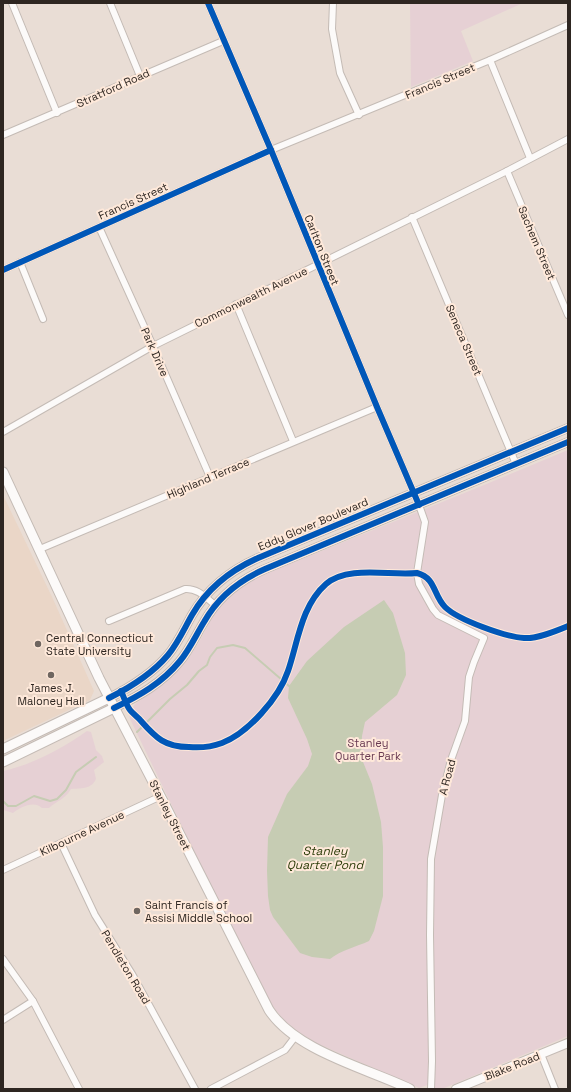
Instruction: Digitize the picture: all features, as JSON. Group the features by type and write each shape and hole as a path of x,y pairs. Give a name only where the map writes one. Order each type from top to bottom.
{"main road":[{"name":"Stanley Street","path":"3,472 109,698 161,796 264,1001 279,1023 295,1037 324,1052 410,1089"},
{"path":"3,749 109,698"},
{"path":"3,762 114,708"}],"street":[{"path":"12,3 57,113"},
{"path":"110,3 140,76"},
{"name":"Carlton Street","path":"208,3 419,505"},
{"path":"333,3 332,29 340,73 359,115"},
{"name":"Francis Street","path":"3,270 271,150 490,60 568,24"},
{"name":"Stratford Road","path":"3,135 223,41"},
{"path":"490,60 530,158"},
{"name":"Commonwealth Avenue","path":"3,432 153,346 507,171 568,139"},
{"name":"Sachem Street","path":"507,171 568,316"},
{"name":"Seneca Street","path":"412,217 516,464"},
{"name":"Park Drive","path":"99,227 210,477"},
{"path":"20,262 44,318"},
{"path":"236,304 293,441"},
{"name":"Highland Terrace","path":"40,549 293,441 377,407"},
{"name":"Eddy Glover Boulevard","path":"109,698 140,681 165,659 176,644 193,613 205,597 222,580 241,566 304,538 568,428"},
{"name":"Eddy Glover Boulevard","path":"114,708 149,689 169,673 185,654 215,605 230,590 247,578 568,442"},
{"name":"A Road","path":"419,505 425,522 417,573 422,591 438,615 484,638 469,677 465,721 451,760 442,795 431,859 431,1089"},
{"path":"304,538 309,551"},
{"path":"109,621 185,589 192,588 198,591 215,605"},
{"name":"Kilbourne Avenue","path":"3,870 161,796"},
{"name":"Pendleton Road","path":"61,843 95,915 132,974 195,1089"},
{"path":"3,958 33,1001 79,1089"},
{"path":"3,1020 33,1001"},
{"path":"211,1089 285,1050 295,1037"},
{"name":"Blake Road","path":"456,1089 568,1042"},
{"path":"540,1054 555,1089"}],"shaded area":[{"name":"Central Connecticut State University","path":"3,495 53,599 94,691 90,700 3,741"}],"green space":[{"path":"410,3 523,3 461,31 473,61 411,87"},
{"name":"Stanley Quarter Park","path":"568,450 568,1036 442,1089 434,1089 427,1085 419,1088 316,1043 285,1021 273,1007 220,905 130,719 129,713 135,704 166,682 182,666 198,644 216,610 231,594 255,578"},
{"path":"87,731 91,732 96,750 102,756 104,762 94,770 96,779 94,783 85,788 71,789 63,798 49,808 42,808 31,804 13,813 3,810 3,771 26,764 47,755"}],"water":[{"name":"Stanley Quarter Pond","path":"384,600 393,613 405,653 406,675 397,695 365,722 362,736 361,757 372,784 381,822 383,847 383,896 374,931 369,941 344,951 330,959 312,957 300,953 273,917 270,910 268,896 268,837 287,794 308,766 312,754 307,739 288,698 289,686 307,661 344,627"}],"waterway":[{"path":"137,732 207,665 210,657 217,648 233,645 245,648 289,686"},
{"path":"3,801 8,806 16,806 34,796 50,801 57,799 66,790 76,772 96,757"}],"cycle path":[{"path":"208,3 419,505"},
{"path":"3,270 271,150"},
{"path":"109,698 141,680 162,662 175,646 192,615 205,597 220,581 238,568 258,558 568,428"},
{"path":"114,708 150,688 166,676 187,652 204,622 216,605 230,590 247,578 265,569 568,442"},
{"path":"121,691 127,706 131,711 156,737 167,743 181,747 201,747 222,743 232,738 252,723 278,692 288,671 301,625 311,603 318,593 326,584 335,578 357,573 417,573 423,575 431,583 441,602 451,612 471,622 506,635 529,638 568,626"}],"place":[{"name":"Central Connecticut State University","path":"38,644"},
{"name":"James J. Maloney Hall","path":"51,675"},
{"name":"Saint Francis of Assisi Middle School","path":"137,911"}]}
